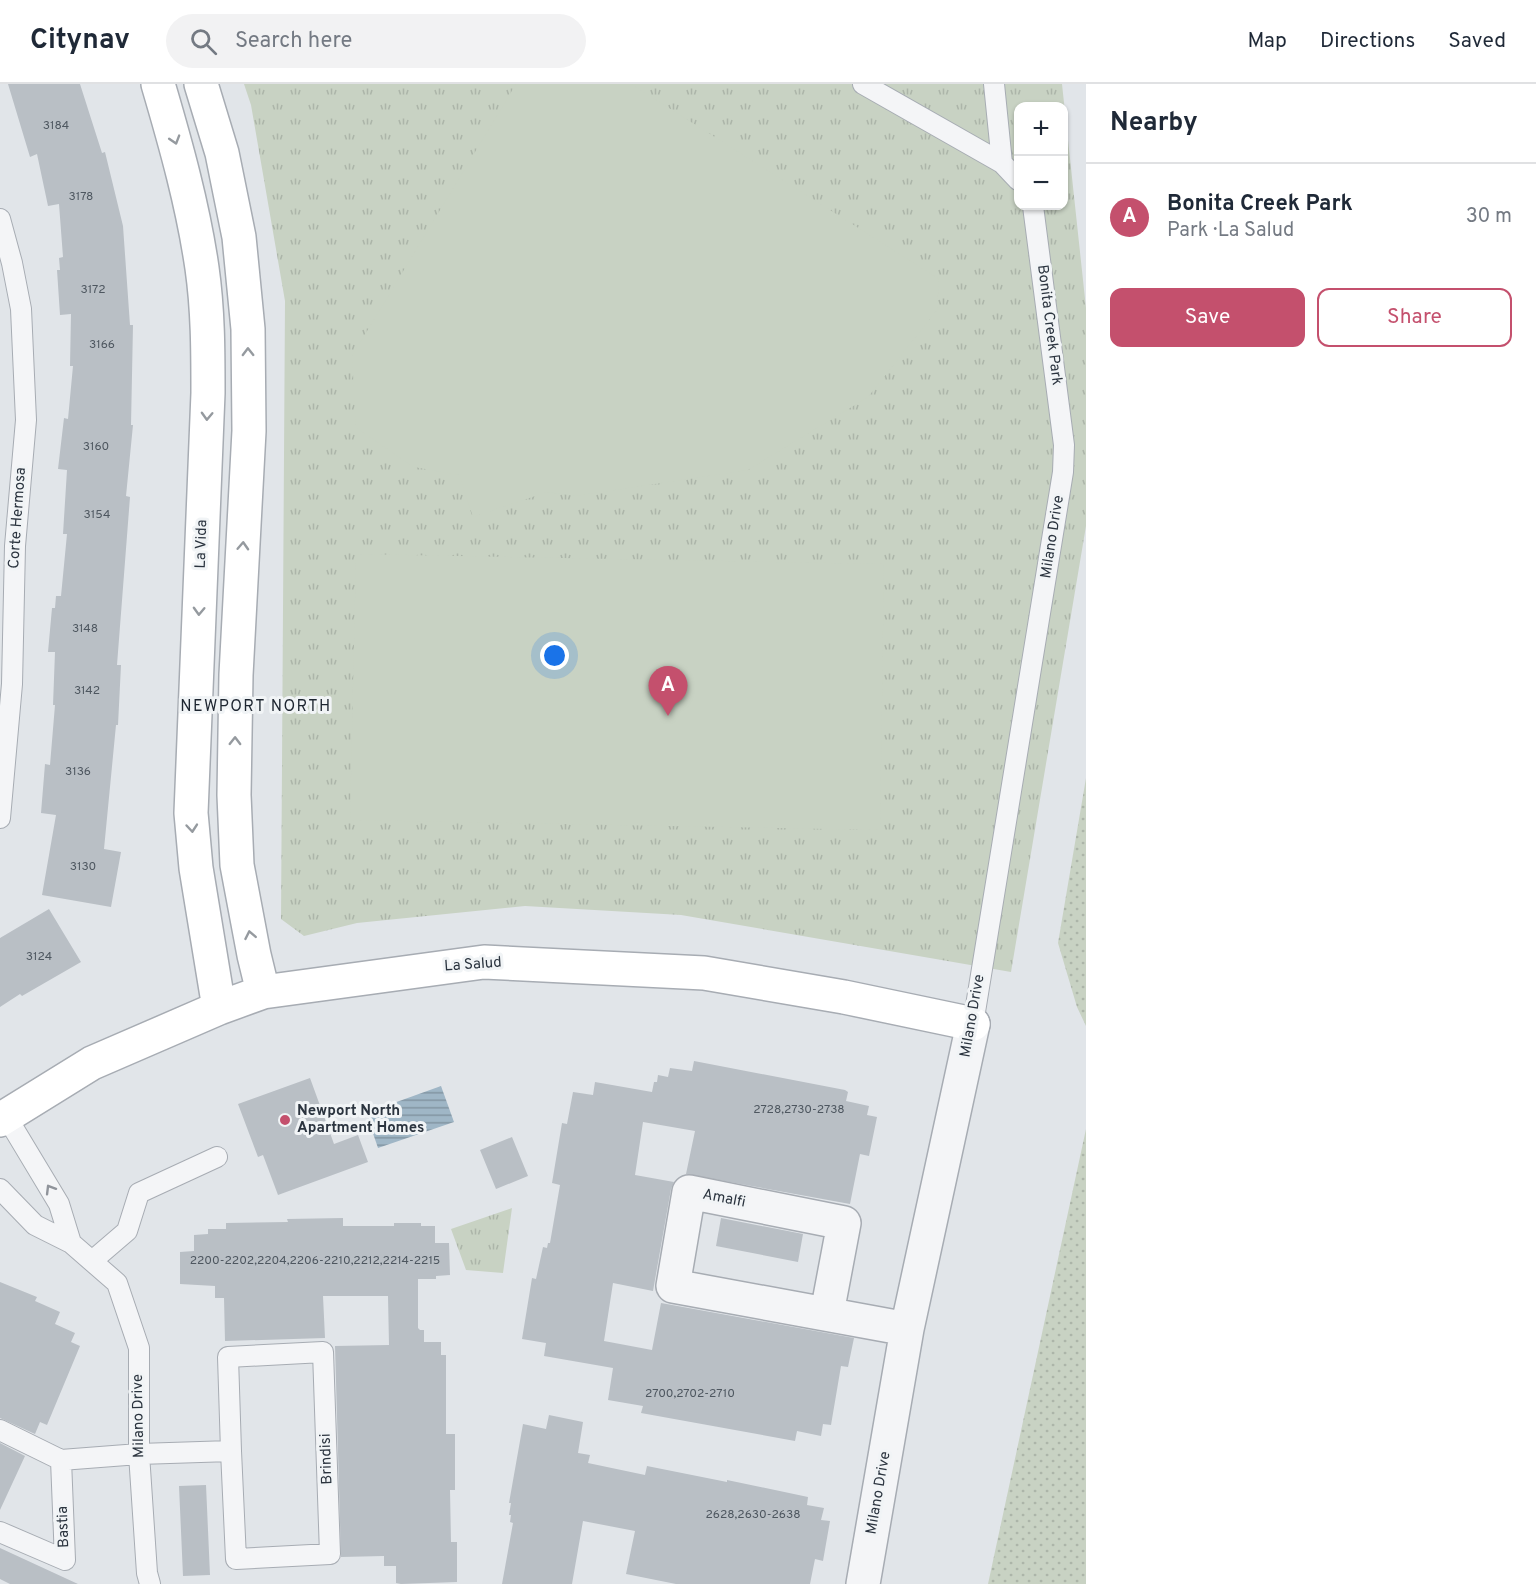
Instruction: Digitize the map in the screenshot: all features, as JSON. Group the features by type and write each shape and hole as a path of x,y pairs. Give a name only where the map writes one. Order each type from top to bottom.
{"street":[{"name":"La Vida","path":"158,84 181,160 202,269 208,327 208,393 191,813 196,868 219,1008"},
{"path":"201,84 222,153 239,237 248,329 249,431 236,675 234,795 237,865 263,992"},
{"name":"La Salud","path":"3,1118 92,1063 219,1008 263,992 484,962 704,973 844,997 973,1024"},
{"name":"Milano Drive","path":"863,1584 907,1329 973,1024"},
{"name":"Amalfi","path":"827,1314 844,1223 689,1192 673,1286 907,1329"}],"lane":[{"path":"863,84 1002,163 1014,176"},
{"path":"994,84 1002,163"},
{"name":"Bonita Creek Park","path":"1034,210 1064,445"},
{"name":"Corte Hermosa","path":"0,219 6,263 21,309 26,420 8,546 12,684 0,818"},
{"name":"Milano Drive","path":"973,1024 1063,472 1064,445"},
{"path":"3,1118 59,1204 71,1243"},
{"path":"92,1261 127,1231 139,1193 217,1157"},
{"name":"Milano Drive","path":"0,1189 35,1225 71,1243 117,1282 139,1348 139,1454 147,1573 150,1584"},
{"name":"Brindisi","path":"323,1352 330,1554 236,1559 231,1450 228,1357 323,1352"},
{"path":"0,1430 61,1460 231,1450"},
{"name":"Bastia","path":"0,1532 65,1560 61,1460"}],"green space":[{"path":"244,84 1062,84 1064,102 1014,102 1014,210 1068,210 1068,140 1086,308 1086,526 1011,972 681,915 525,906 357,923 304,936 281,919 285,301 251,105"},
{"path":"516,84 631,84 939,279 937,310 868,397 748,470 575,496 547,492 473,517 459,475 414,467 356,428 352,356"},
{"path":"356,554 884,564 880,830 350,820"},
{"path":"1086,778 1086,1026 1077,1007 1058,943"},
{"path":"1086,1129 1086,1584 988,1584"},
{"path":"512,1208 503,1273 466,1270 451,1229"}],"water":[{"path":"441,1086 454,1122 378,1148 366,1113"}],"building":[{"path":"8,84 80,84 102,153 105,152 123,226 130,325 133,325 131,425 133,425 126,496 130,497 117,665 121,665 118,725 116,725 104,849 121,852 111,907 42,895 56,815 41,813 45,764 50,765 55,705 53,705 55,652 48,652 52,608 55,608 56,596 61,596 67,534 63,534 67,470 58,469 64,418 68,419 73,366 70,366 71,314 60,315 57,270 60,270 59,258 63,257 59,204 48,206 37,154 30,157"},
{"path":"49,909 81,962 0,1007 0,938"},
{"path":"694,1061 845,1090 848,1092 846,1101 869,1106 867,1115 877,1117 869,1156 860,1154 850,1204 686,1174 695,1131 643,1122 635,1175 674,1182 653,1291 613,1283 604,1341 652,1350 661,1303 854,1338 848,1367 841,1366 831,1425 823,1424 821,1436 797,1431 795,1441 641,1413 643,1406 608,1400 613,1368 544,1356 546,1343 522,1339 532,1278 536,1279 543,1247 547,1248 550,1243 560,1185 552,1183 562,1123 567,1124 573,1092 593,1095 595,1082 652,1092 658,1075 668,1077 670,1068 692,1071"},
{"name":"Newport North Apartment Homes","path":"310,1078 334,1144 358,1135 368,1162 278,1195 263,1155 258,1157 238,1104"},
{"path":"512,1137 528,1176 496,1189 480,1150"},
{"path":"343,1218 343,1226 394,1226 394,1223 421,1223 421,1226 435,1226 435,1243 449,1243 450,1275 436,1276 436,1279 418,1279 418,1328 424,1330 424,1342 441,1342 441,1355 446,1355 446,1434 455,1434 455,1490 450,1490 451,1542 457,1542 457,1582 396,1583 396,1566 384,1566 384,1556 341,1557 335,1346 389,1345 388,1296 323,1296 325,1338 225,1341 224,1298 215,1298 215,1286 180,1284 180,1252 194,1251 194,1235 208,1234 208,1229 226,1229 226,1223"},
{"path":"721,1218 803,1234 798,1262 716,1246"},
{"path":"0,1282 37,1297 35,1301 60,1312 55,1324 75,1333 71,1342 80,1346 47,1425 40,1422 35,1434 0,1418"},
{"path":"549,1415 583,1422 578,1453 590,1455 588,1463 645,1475 647,1466 808,1497 807,1505 824,1508 821,1520 830,1521 823,1561 815,1559 810,1584 676,1584 626,1574 635,1531 583,1521 572,1584 502,1584 513,1523 510,1522 511,1503 509,1503 523,1424 546,1429"},
{"path":"0,1443 25,1456 0,1510"},
{"path":"206,1485 210,1575 183,1576 179,1486"},
{"path":"0,1548 78,1584 10,1584 0,1579"}],"place":[{"name":"Bonita Creek Park","path":"668,716"},
{"name":"Newport North Apartment Homes","path":"285,1120"}],"district":[{"name":"NEWPORT NORTH","path":"256,707"}]}
